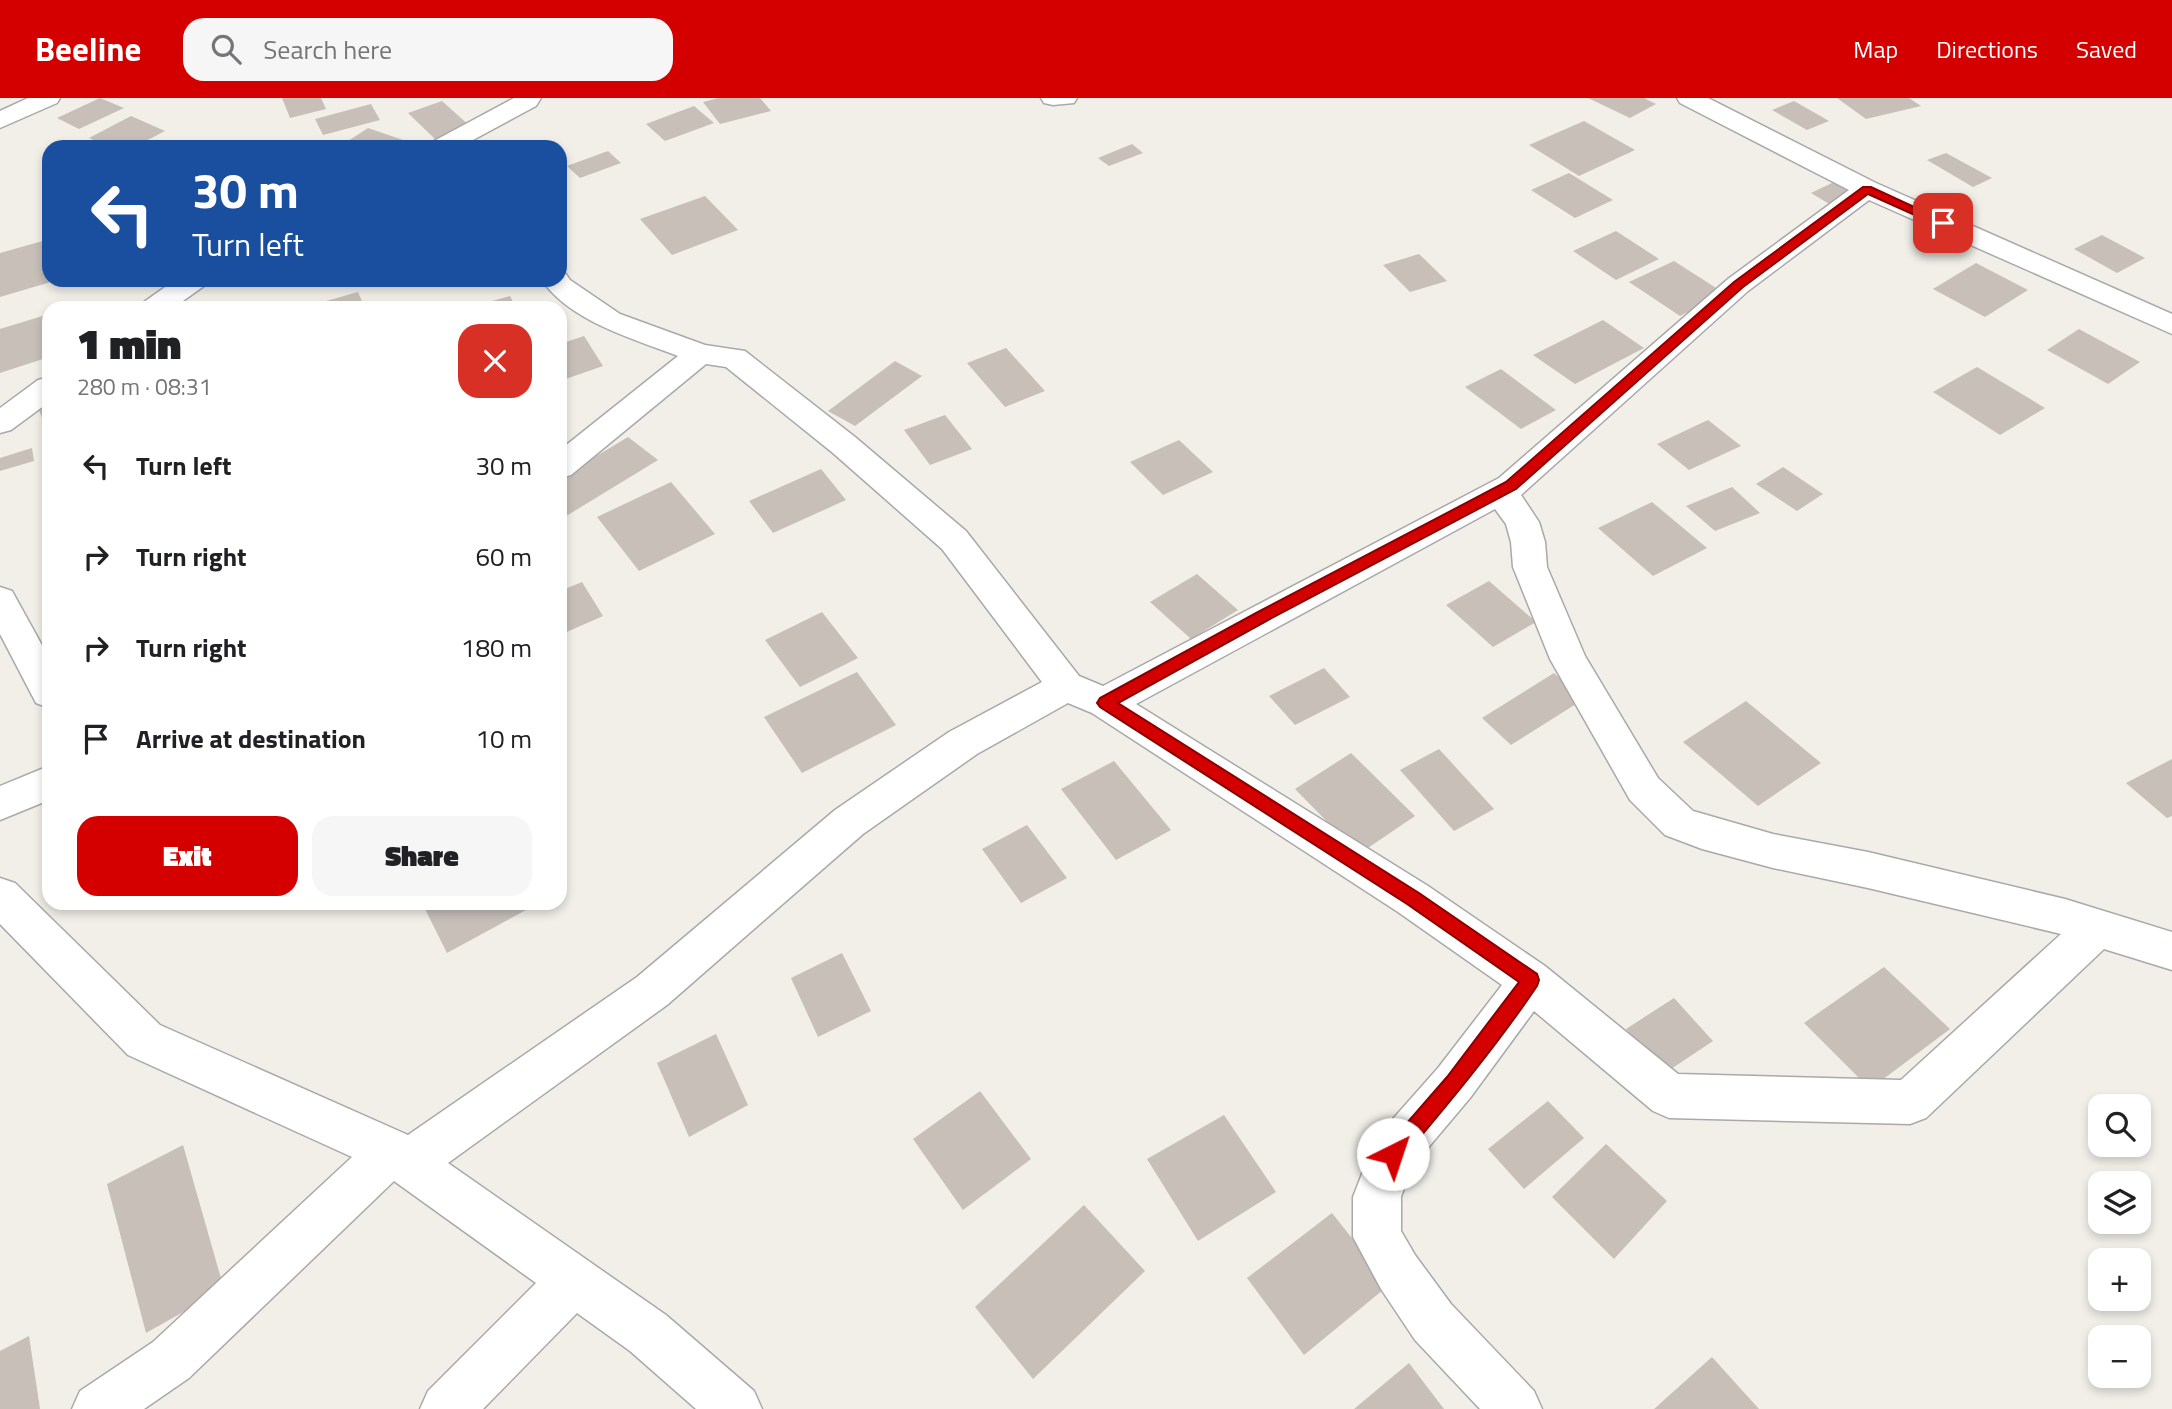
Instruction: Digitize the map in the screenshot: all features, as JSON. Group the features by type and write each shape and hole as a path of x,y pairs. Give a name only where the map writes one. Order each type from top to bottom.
{"street":[{"path":"0,120 48,98"},
{"path":"454,140 527,102 528,98"},
{"path":"1053,98 1065,98"},
{"path":"1689,98 1867,189 2172,325"},
{"path":"1105,703 1263,616 1511,486 1738,285 1867,189"},
{"path":"164,301 184,287"},
{"path":"561,287 610,320 700,354 734,358 844,445 954,540 1066,686 1105,703 1413,898 1530,980 1669,1096 1910,1102 2097,928"},
{"path":"567,461 700,354"},
{"path":"7,406 42,390"},
{"path":"1501,492 1522,522 1528,541 1530,567 1568,659 1644,789 1679,823 1762,848 2066,917 2172,951"},
{"path":"0,600 42,680"},
{"path":"98,1409 171,1360 401,1157 586,1040 652,991 849,822 963,743 1066,686"},
{"path":"0,804 42,785"},
{"path":"0,896 144,1040 401,1157 648,1333 736,1409"},
{"path":"1516,1409 1433,1322 1398,1272 1377,1237 1377,1197 1393,1154 1454,1083 1502,1022 1530,980"},
{"path":"446,1409 573,1280"}],"building":[{"path":"100,98 124,108 79,129 57,118"},
{"path":"282,98 321,98 326,109 290,118"},
{"path":"719,98 760,98 771,111 720,124 703,102"},
{"path":"1588,98 1644,98 1656,104 1630,118"},
{"path":"1837,98 1909,98 1921,106 1866,119"},
{"path":"442,101 471,127 436,140 408,113"},
{"path":"1794,101 1829,121 1807,130 1772,110"},
{"path":"371,104 380,120 323,135 315,119"},
{"path":"694,106 714,123 665,141 646,124"},
{"path":"131,116 165,131 148,140 89,138"},
{"path":"1584,121 1635,150 1579,176 1529,145"},
{"path":"368,128 403,140 350,140"},
{"path":"1132,144 1143,153 1109,166 1098,158"},
{"path":"608,151 621,163 580,178 567,166"},
{"path":"1946,153 1992,178 1973,187 1927,160"},
{"path":"1569,173 1613,200 1575,218 1531,190"},
{"path":"1834,182 1854,193 1831,205 1811,193"},
{"path":"705,196 738,230 672,255 640,219"},
{"path":"1616,231 1659,259 1616,280 1573,251"},
{"path":"2102,235 2145,258 2117,273 2074,249"},
{"path":"42,241 42,285 0,297 0,253"},
{"path":"1419,254 1447,281 1410,292 1383,265"},
{"path":"1674,261 1724,293 1680,316 1629,282"},
{"path":"1976,263 2028,290 1985,317 1933,289"},
{"path":"358,292 362,301 326,301"},
{"path":"510,296 512,301 492,301"},
{"path":"42,316 42,359 0,373 0,329"},
{"path":"1603,320 1644,348 1575,384 1533,355"},
{"path":"2079,329 2140,362 2108,384 2047,350"},
{"path":"584,336 603,366 567,379 567,342"},
{"path":"1006,348 1045,391 1005,407 967,363"},
{"path":"895,361 922,376 855,426 828,411"},
{"path":"1977,367 2045,408 2000,435 1933,392"},
{"path":"1501,369 1556,410 1521,429 1465,387"},
{"path":"945,415 972,449 930,465 904,430"},
{"path":"1708,420 1741,446 1689,470 1657,444"},
{"path":"628,437 658,460 567,516 567,474"},
{"path":"1179,440 1213,472 1163,495 1130,462"},
{"path":"32,448 34,461 0,471 0,458"},
{"path":"1783,467 1823,494 1797,511 1756,484"},
{"path":"821,469 846,500 773,533 749,501"},
{"path":"671,482 715,534 639,571 597,517"},
{"path":"1732,487 1760,513 1715,531 1686,506"},
{"path":"1652,502 1707,548 1653,576 1598,528"},
{"path":"1197,574 1238,610 1191,639 1150,602"},
{"path":"1489,581 1536,622 1493,647 1446,605"},
{"path":"582,582 603,616 567,632 567,588"},
{"path":"822,612 858,658 800,687 765,640"},
{"path":"1324,668 1350,697 1295,725 1269,696"},
{"path":"857,672 896,725 802,773 764,717"},
{"path":"1554,673 1584,699 1511,745 1482,718"},
{"path":"1746,701 1821,763 1758,806 1683,742"},
{"path":"1439,749 1494,809 1454,831 1400,770"},
{"path":"1351,753 1415,816 1359,854 1295,789"},
{"path":"2172,759 2172,816 2167,818 2126,783"},
{"path":"1114,761 1171,830 1116,860 1061,789"},
{"path":"1027,825 1067,878 1021,903 982,849"},
{"path":"426,910 526,910 447,953"},
{"path":"842,953 871,1011 818,1037 791,978"},
{"path":"1884,967 1950,1029 1870,1089 1804,1023"},
{"path":"1674,998 1713,1041 1665,1073 1626,1029"},
{"path":"716,1034 748,1105 689,1137 657,1063"},
{"path":"980,1091 1031,1159 963,1210 913,1139"},
{"path":"1548,1101 1584,1138 1524,1189 1488,1149"},
{"path":"1224,1115 1276,1192 1198,1241 1147,1159"},
{"path":"1606,1144 1667,1201 1614,1259 1552,1197"},
{"path":"183,1145 224,1289 146,1333 107,1184"},
{"path":"1084,1205 1145,1271 1033,1379 975,1307"},
{"path":"1332,1213 1389,1285 1304,1355 1247,1278"},
{"path":"29,1336 40,1409 0,1409 0,1351"},
{"path":"1712,1357 1759,1409 1654,1409"},
{"path":"1409,1363 1444,1409 1354,1409"}],"route":[{"path":"1393,1154 1454,1083 1502,1022 1530,980 1413,898 1105,703 1263,616 1447,522 1511,486 1738,285 1867,189 1943,223"}]}
